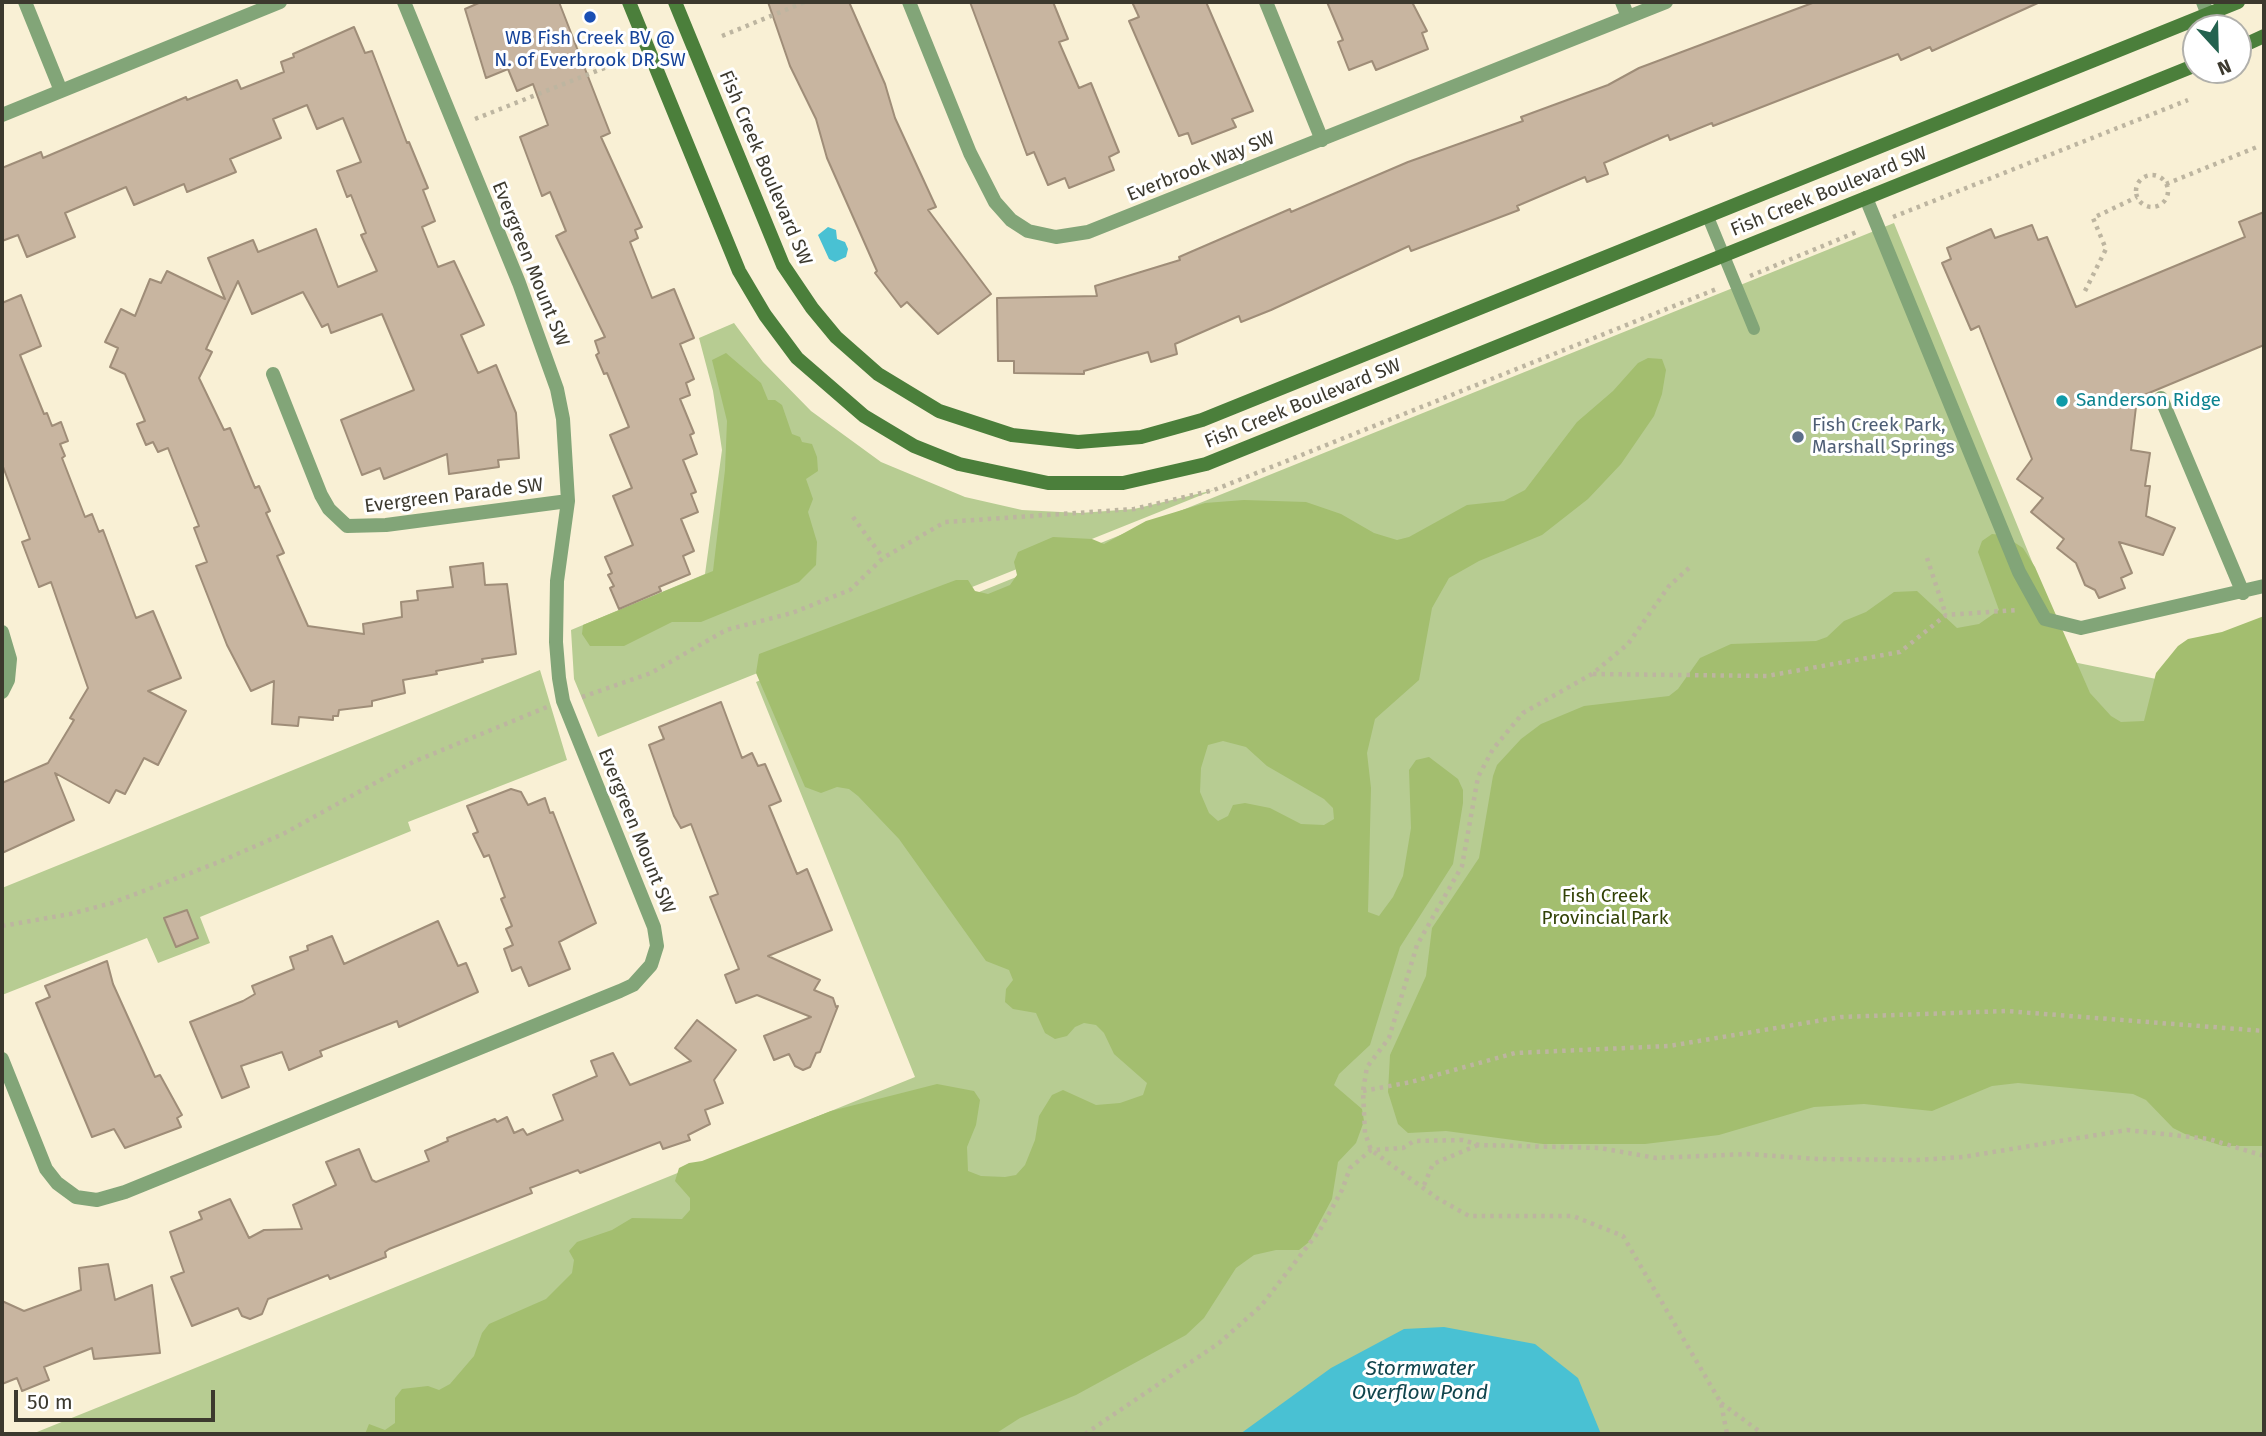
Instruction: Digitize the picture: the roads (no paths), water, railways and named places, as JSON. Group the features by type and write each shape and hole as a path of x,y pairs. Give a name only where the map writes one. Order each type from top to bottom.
{"main road":[{"name":"Fish Creek Boulevard SW","path":"629,2 723,237 747,288 779,335 811,372 863,416 914,446 959,464 1003,476 1048,483 1101,484 1151,479 1206,464 2182,71"},
{"name":"Fish Creek Boulevard SW","path":"675,2 773,242 811,308 858,357 939,411 1012,435 1110,442 1172,431 2182,26"},
{"name":"Fish Creek Boulevard SW","path":"2210,14 2238,2"}],"street":[{"path":"25,2 61,91"},
{"path":"2,115 280,2"},
{"name":"Evergreen Mount SW","path":"2,1059 46,1169 57,1183 76,1197 97,1200 125,1192 633,985 651,965 657,946 654,927 564,701 555,611 568,501 563,419 550,365 404,2"},
{"name":"Everbrook Way SW","path":"909,2 970,153 995,202 1011,220 1028,231 1056,237 1088,232 1666,2"},
{"path":"1266,2 1321,140"},
{"path":"1622,2 1628,17"},
{"path":"1866,198 2019,572 2045,620 2081,628 2243,593 2264,586"},
{"name":"Evergreen Parade SW","path":"273,374 321,495 329,509 347,526 400,523 568,501"},
{"path":"2161,398 2243,593"},
{"path":"2,632 10,659 8,680 2,692"}],"lane":[{"path":"1708,217 1737,282 1754,329"}],"water":[{"path":"828,227 836,230 837,239 845,242 848,249 846,257 835,262 829,259 818,235"},
{"name":"Stormwater Overflow Pond","path":"1444,1327 1535,1344 1578,1378 1601,1434 1240,1434 1331,1368 1404,1329"}],"place":[{"name":"WB Fish Creek BV @ N. of Everbrook DR SW","path":"590,17"},
{"name":"Sanderson Ridge","path":"2062,401"},
{"name":"Fish Creek Park, Marshall Springs","path":"1798,437"}],"park label":[{"name":"Fish Creek Provincial Park","path":"1605,908"}]}
